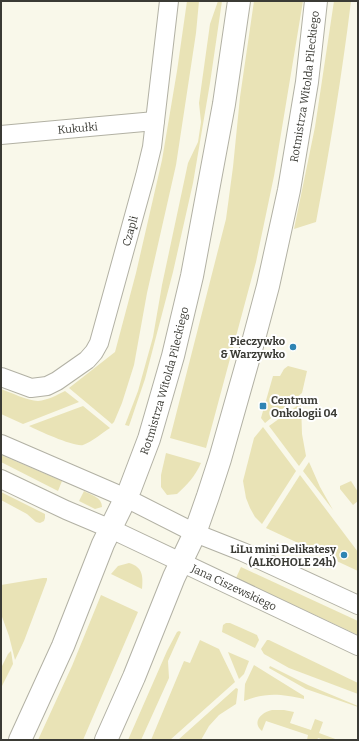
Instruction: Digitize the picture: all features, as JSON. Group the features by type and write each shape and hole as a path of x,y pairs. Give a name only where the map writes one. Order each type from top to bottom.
{"main road":[{"name":"Rotmistrza Witolda Pileckiego","path":"20,740 63,646 103,544 126,498 149,439 173,356 192,276 224,104 238,1"},
{"name":"Rotmistrza Witolda Pileckiego","path":"106,740 134,677 180,562 195,532 220,459 268,286 289,190 307,82 316,1"}],"street":[{"name":"Czapli","path":"1,376 31,388 47,386 57,381 87,360 99,343 152,147 169,1"},
{"name":"Kukułki","path":"1,135 155,122"},
{"path":"1,444 126,498 195,532 243,552 358,606"},
{"name":"Jana Ciszewskiego","path":"1,479 66,510 111,529 358,646"}],"shaded area":[{"path":"187,1 199,1 196,33 176,165 147,293 134,365 122,403 112,424 69,388 115,352 136,273 162,160"},
{"path":"218,1 222,1 193,183 173,272 145,379 129,426 125,425 138,391 153,337 162,285 188,163 198,142 201,122 199,103 210,24"},
{"path":"254,1 303,1 274,176 256,262 206,448 170,438 226,219 240,97"},
{"path":"334,1 351,1 340,84 326,167 316,222 294,229 315,127"},
{"path":"288,366 307,371 302,393 265,423 261,418 273,376 280,376 284,369"},
{"path":"1,389 34,401 49,398 65,391 79,402 23,424 1,414"},
{"path":"301,403 302,434 306,456 299,466 269,426"},
{"path":"83,406 110,428 86,444 72,444 29,426"},
{"path":"263,427 296,471 262,524 255,517 250,508 246,498 243,481 254,438"},
{"path":"166,453 201,463 191,480 177,494 167,495 161,487 161,475"},
{"path":"1,455 62,481 58,491 1,462"},
{"path":"309,462 320,487 333,510 303,471"},
{"path":"300,475 358,552 358,571 266,528"},
{"path":"351,481 358,492 358,501 353,505 340,489 340,486"},
{"path":"84,491 98,499 102,504 102,507 95,509 79,501"},
{"path":"1,492 45,514 44,521 40,523 36,522 27,514 1,500"},
{"path":"129,563 140,570 142,576 142,589 111,574 118,566"},
{"path":"241,567 358,621 358,635 236,578"},
{"path":"47,578 47,580 24,641 15,660 9,636 1,614 1,585"},
{"path":"101,595 138,612 83,740 38,740 72,666"},
{"path":"230,623 257,635 259,640 255,648 222,632 223,625"},
{"path":"177,632 181,632 168,661 169,678 141,740 128,740 167,651"},
{"path":"200,640 219,649 235,682 170,740 151,740 184,661 190,663"},
{"path":"267,640 358,683 358,694 289,668 264,654 261,649"},
{"path":"11,651 13,664 1,688 1,668"},
{"path":"228,652 249,661 244,674 239,679"},
{"path":"254,665 304,696 304,699 288,696 267,695 244,701 245,684"},
{"path":"270,666 358,707 306,689 269,668"},
{"path":"236,688 238,689 236,704 219,715 209,726 201,740 178,740"},
{"path":"268,711 294,712 290,723 311,730 315,719 323,722 319,733 338,740 325,740 318,738 317,740 307,740 308,735 266,721 262,731 258,724 259,718"}],"place":[{"name":"Pieczywko & Warzywko","path":"293,347"},
{"name":"Centrum Onkologii 04","path":"263,406"},
{"name":"LiLu mini Delikatesy (ALKOHOLE 24h)","path":"344,555"}]}
